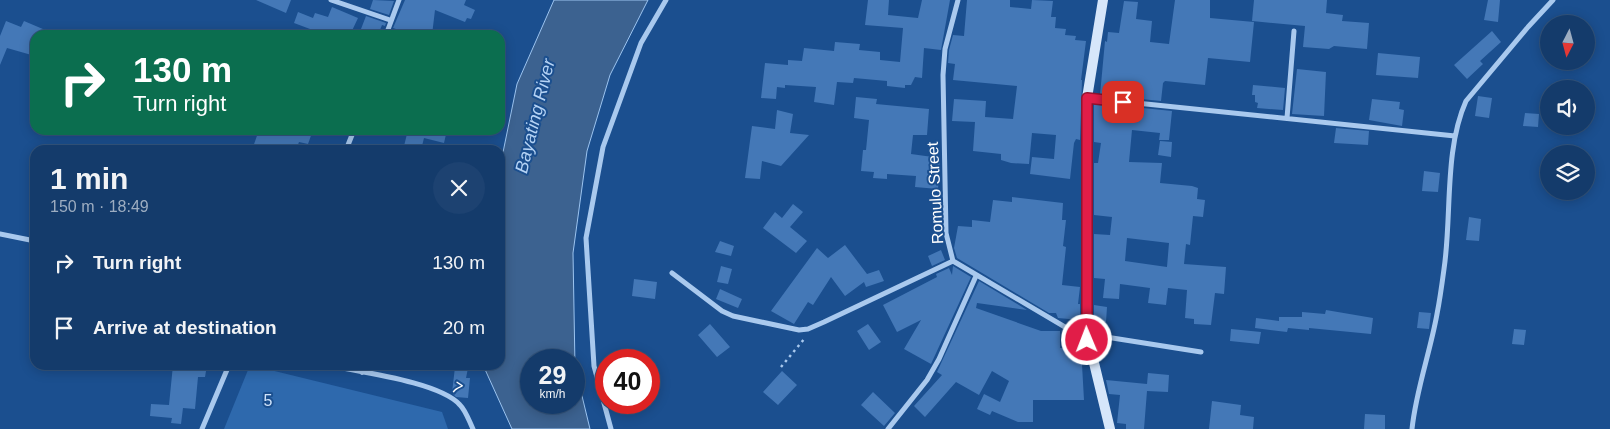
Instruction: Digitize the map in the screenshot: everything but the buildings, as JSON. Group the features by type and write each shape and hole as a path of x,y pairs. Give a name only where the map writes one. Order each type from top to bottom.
{"street":[{"path":"331,0 390,20"},
{"path":"387,30 399,0"},
{"path":"611,429 594,366 586,238 603,147 641,43 666,0"},
{"name":"Romulo Street","path":"958,0 945,49 943,74 946,233 953,261 976,276 1087,337"},
{"path":"1103,0 1087,98 1087,337 1110,429"},
{"path":"1412,429 1421,379 1437,315 1445,266 1455,136 1466,101 1528,26 1553,0"},
{"path":"1287,118 1294,31"},
{"path":"1087,98 1455,136"},
{"path":"0,234 30,240"},
{"path":"672,273 722,311 733,316 799,330 808,329 953,261"},
{"path":"888,429 927,380 939,359 976,276"},
{"path":"1087,337 1202,352"},
{"path":"202,429 227,370"},
{"name":"7","path":"349,370 428,387 448,396 461,405 473,429"}],"path":[{"path":"781,367 800,346 808,329"}],"green space":[{"name":"5","path":"248,370 270,370 442,412 448,429 224,429"}],"water":[{"name":"Bayating River","path":"554,0 648,0 610,75 587,151 573,253 575,349 520,349 520,414 585,414 585,408 590,429 512,429 485,370 505,370 505,145 517,84"}],"route":[{"path":"1087,340 1087,98 1123,102"}]}
